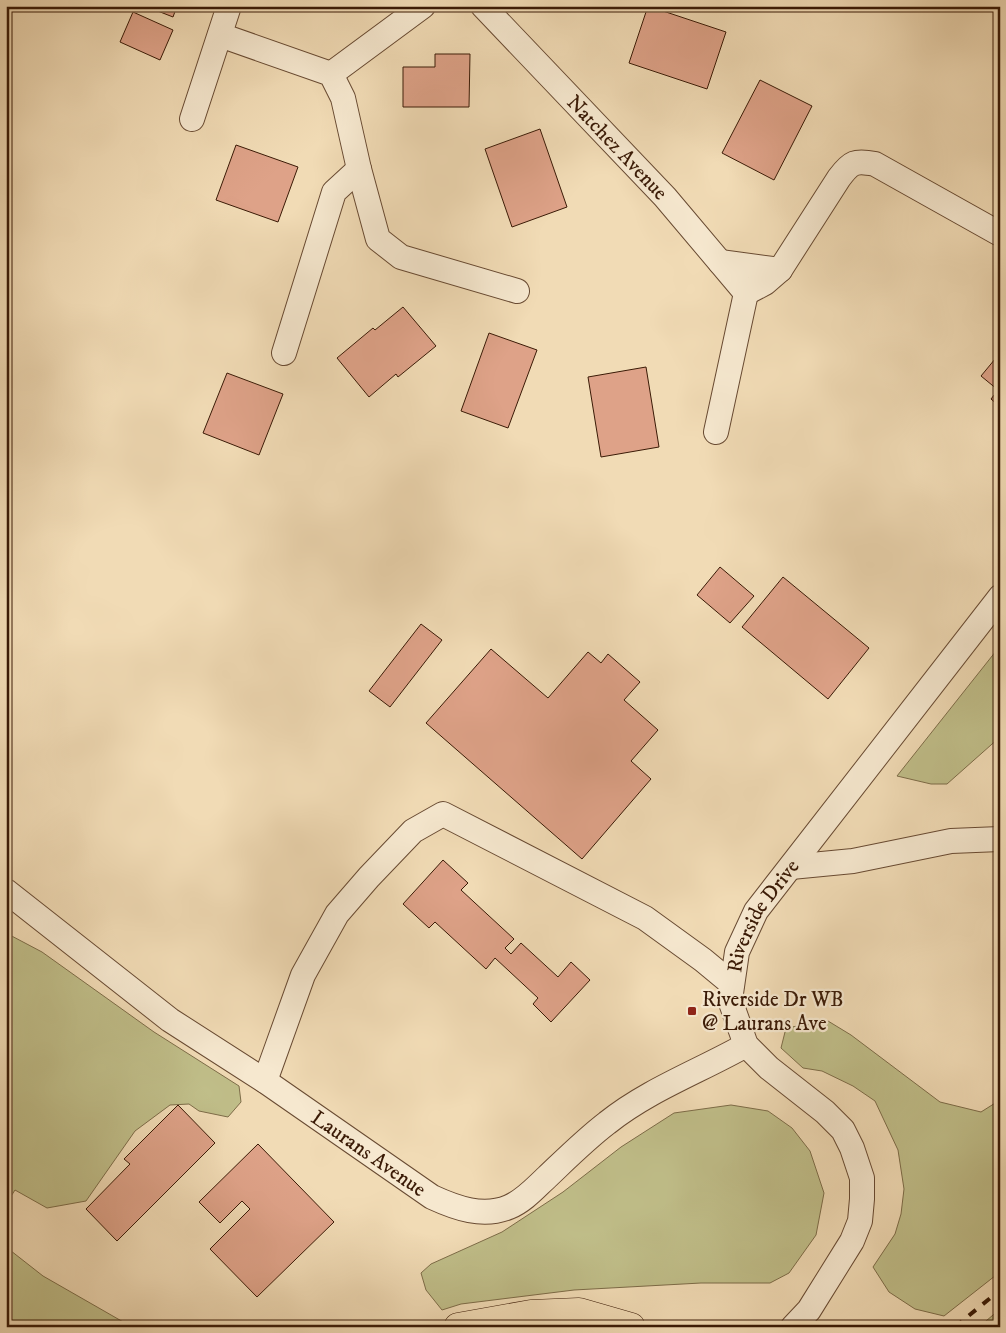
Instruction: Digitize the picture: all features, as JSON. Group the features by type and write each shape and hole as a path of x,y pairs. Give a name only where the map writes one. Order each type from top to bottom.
{"highway":[{"path":"458,1327 531,1314 579,1312 630,1327"}],"street":[{"path":"192,119 229,6"},
{"path":"331,74 423,6"},
{"name":"Natchez Avenue","path":"483,6 665,197 746,292"},
{"path":"220,36 331,74 343,98 359,169 378,239 401,257 518,291"},
{"path":"716,432 746,292 765,283 780,270 839,178 854,162 876,164 1000,234"},
{"path":"284,353 334,192 359,169"},
{"path":"720,262 780,270"},
{"name":"Riverside Drive","path":"793,1327 809,1310 852,1241 860,1221 862,1178 852,1148 843,1130 825,1112 769,1068 746,1045 730,1000 737,952 756,911 1000,597"},
{"path":"265,1081 304,976 337,914 412,831 443,814 645,918 703,960 732,984"},
{"path":"791,867 853,861 951,841 1000,839"},
{"name":"Laurans Avenue","path":"6,891 170,1020 265,1081 432,1197 454,1207 474,1212 509,1207 527,1195 607,1122 650,1095 746,1045"}],"shaded area":[{"path":"1000,646 1000,737 947,784 931,784 897,776"},
{"path":"6,933 42,952 154,1032 239,1086 241,1102 228,1117 199,1111 189,1104 170,1105 135,1131 86,1201 47,1208 15,1190 6,1204"},
{"path":"828,1021 851,1035 940,1102 981,1112 1000,1100 1000,1272 944,1316 915,1309 889,1292 873,1267 895,1234 901,1214 904,1189 898,1150 875,1101 853,1086 822,1071 803,1068 781,1048 786,1028"},
{"path":"731,1105 768,1111 792,1128 810,1151 824,1193 816,1235 789,1273 770,1283 701,1283 574,1290 461,1304 442,1310 426,1290 421,1273 431,1264 502,1232 563,1192 621,1147 674,1113"},
{"path":"6,1247 43,1276 132,1327 6,1327"},
{"path":"1000,1309 1000,1327 979,1327"}],"building":[{"path":"145,6 177,6 173,17"},
{"path":"648,6 726,32 707,89 629,63"},
{"path":"133,12 173,30 160,60 120,42"},
{"path":"435,54 470,54 469,107 403,107 403,67 435,67"},
{"path":"760,80 812,106 774,180 722,153"},
{"path":"540,129 567,207 512,227 485,149"},
{"path":"236,145 298,167 278,222 216,200"},
{"path":"403,307 436,346 398,377 396,374 369,397 337,358 373,328 375,330"},
{"path":"489,333 537,350 508,428 461,411"},
{"path":"1000,353 1000,407 991,399 998,390 981,376"},
{"path":"646,367 659,447 601,457 588,377"},
{"path":"227,373 283,394 259,455 203,433"},
{"path":"720,567 754,596 730,623 697,595"},
{"path":"783,577 869,648 828,699 742,627"},
{"path":"421,624 442,640 390,707 369,691"},
{"path":"491,649 548,698 588,652 601,663 608,654 640,682 624,700 658,730 631,761 651,779 582,859 426,723"},
{"path":"443,860 468,883 461,890 514,939 505,948 511,954 521,943 558,977 571,962 590,980 551,1022 533,1004 538,998 495,958 486,969 435,922 429,928 403,904"},
{"path":"178,1105 215,1143 117,1241 86,1209 130,1164 124,1159"},
{"path":"258,1144 334,1222 257,1297 210,1249 250,1209 242,1201 220,1223 199,1202"}],"railway":[{"path":"955,1327 1000,1290"}],"place":[{"name":"Riverside Dr WB @ Laurans Ave","path":"692,1011"}]}
